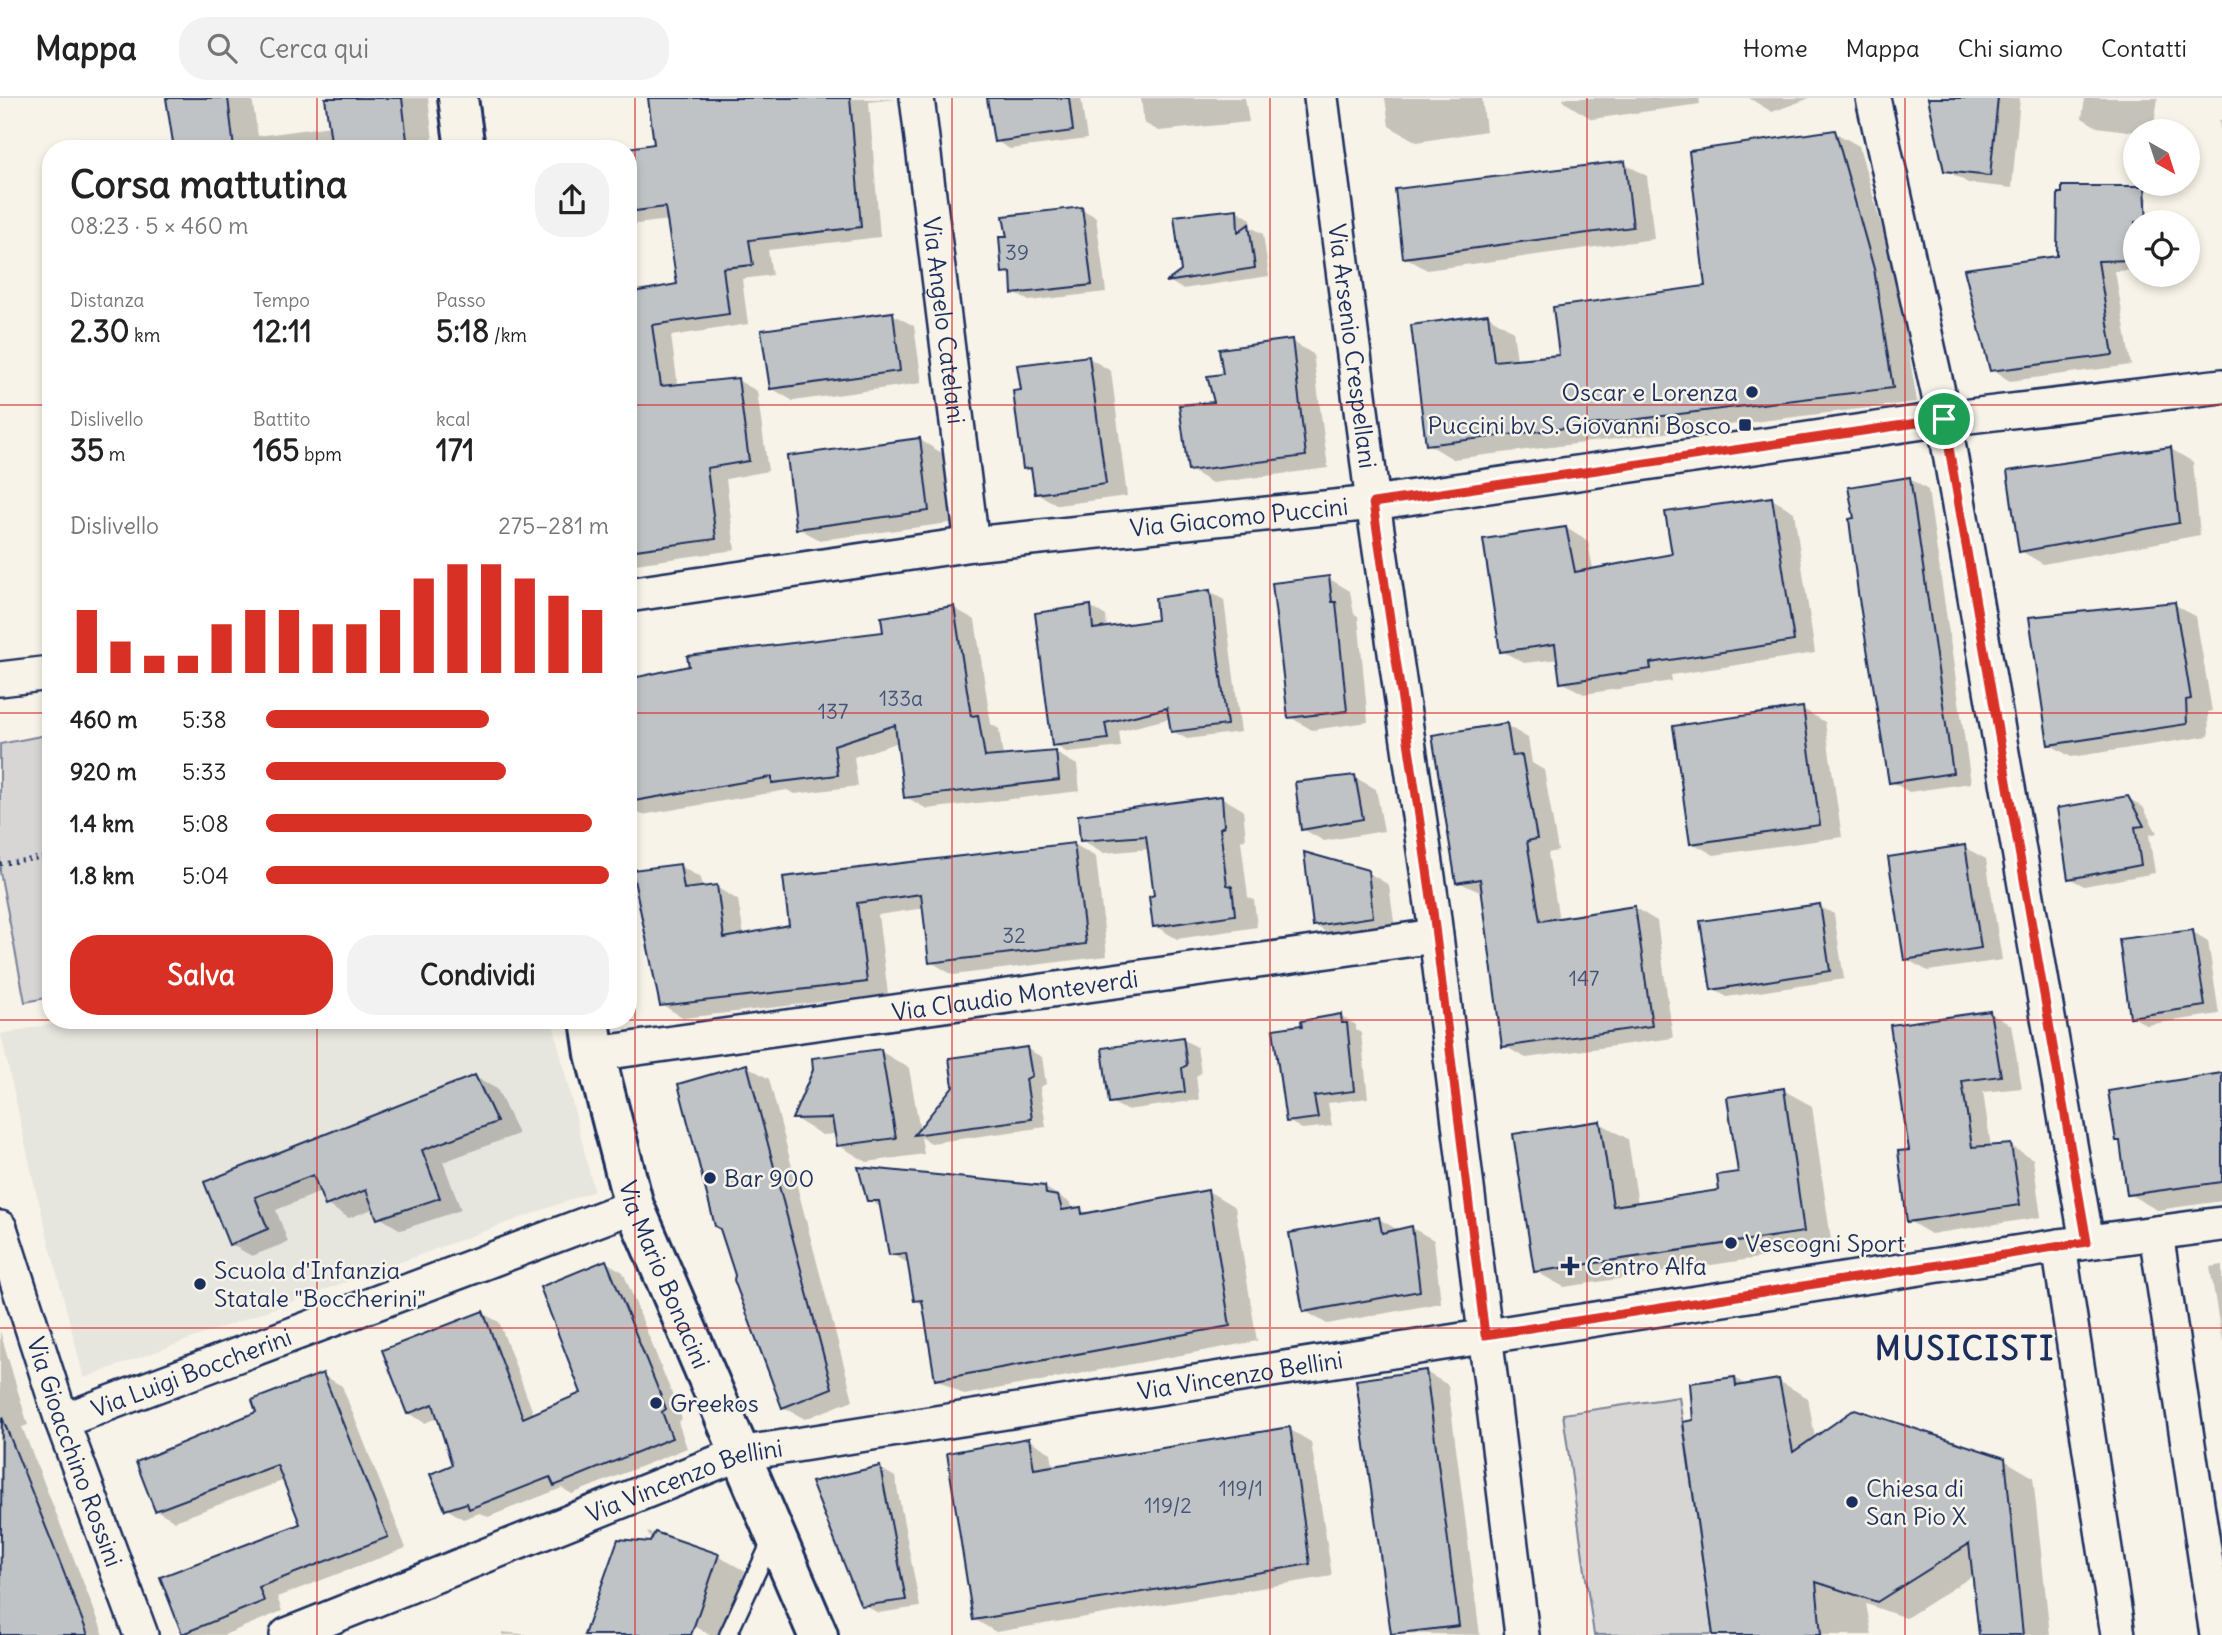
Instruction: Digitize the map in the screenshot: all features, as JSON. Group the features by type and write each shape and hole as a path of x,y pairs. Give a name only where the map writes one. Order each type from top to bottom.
{"main road":[{"path":"458,98 464,140"},
{"name":"Via Mario Bonacini","path":"592,1037 634,1206 773,1536 818,1635"}],"street":[{"name":"Via Angelo Catelani","path":"917,98 972,544"},
{"name":"Via Arsenio Crespellani","path":"1321,98 1373,503 1435,936 1522,1635"},
{"path":"1873,98 1944,419 2073,1244 2118,1635"},
{"name":"Via Giacomo Puccini","path":"637,594 972,544 1373,503 1944,419 2222,386"},
{"path":"0,679 42,674"},
{"name":"Via Claudio Monteverdi","path":"592,1037 1435,936"},
{"name":"Via Luigi Boccherini","path":"62,1421 634,1206"},
{"name":"Via Vincenzo Bellini","path":"287,1635 739,1454 1485,1335 2073,1244 2222,1224"},
{"name":"Via Gioacchino Rossini","path":"0,1228 62,1421 141,1635"},
{"path":"2156,1233 2217,1635"}],"lane":[{"path":"728,1635 773,1536"}],"path":[{"path":"0,864 42,857"}],"shaded area":[{"path":"42,736 42,999 25,1002 0,872 0,744"},
{"name":"Scuola d'Infanzia Statale \"Boccherini\"","path":"42,1026 42,1029 554,1029 594,1191 84,1378 34,1183 1,1034"},
{"path":"1679,1397 1713,1634 1594,1635 1563,1414"}],"building":[{"path":"166,98 228,98 233,140 173,140"},
{"path":"325,98 402,98 407,140 331,140"},
{"path":"648,98 850,98 861,227 749,240 753,265 723,268 729,314 652,325 661,386 738,378 749,461 707,468 716,539 637,550 637,291 677,284 665,207 637,211 637,147 654,144"},
{"path":"987,98 1069,98 1073,131 994,142"},
{"path":"1928,98 1998,98 1990,176 1944,171"},
{"path":"1835,130 1874,269 1893,388 1426,445 1411,325 1488,314 1494,361 1559,355 1553,307 1705,286 1689,151"},
{"path":"1625,161 1633,227 1403,258 1395,189"},
{"path":"2062,186 2123,186 2123,196 2146,196 2146,210 2123,210 2123,260 2098,261 2113,355 1990,371 1964,269 2057,256 2058,193 2062,193"},
{"path":"1082,207 1092,285 1012,294 1011,272 1002,273 999,237 1007,237 1003,216"},
{"path":"1237,209 1238,232 1249,224 1255,268 1166,282 1181,271 1174,216"},
{"path":"893,312 900,371 770,389 761,330"},
{"path":"1292,339 1306,456 1188,471 1179,405 1214,402 1207,376 1223,374 1219,349"},
{"path":"1089,356 1106,484 1035,494 1031,468 1023,469 1013,391 1021,390 1017,365"},
{"path":"920,438 929,511 796,529 787,456"},
{"path":"2171,447 2179,523 2019,552 2007,471"},
{"path":"1910,477 1953,773 1889,783 1858,593 1849,519 1854,518 1848,487"},
{"path":"1772,497 1794,641 1650,663 1651,669 1560,683 1555,644 1500,652 1483,539 1566,527 1575,572 1672,554 1665,512"},
{"path":"1329,576 1332,602 1336,602 1347,711 1288,718 1272,583"},
{"path":"1210,590 1227,725 1171,732 1167,708 1105,723 1108,739 1052,746 1035,613 1091,605 1093,629 1157,620 1155,598"},
{"path":"2175,602 2191,699 2186,700 2187,724 2048,745 2029,617"},
{"path":"954,606 971,716 978,715 985,757 1056,751 1059,780 904,798 895,725 834,745 838,775 772,783 772,777 637,800 637,677 689,666 687,656 883,632 881,617"},
{"path":"1803,707 1820,825 1690,844 1673,726"},
{"path":"1507,723 1512,756 1522,755 1537,839 1527,841 1540,921 1635,906 1652,1026 1502,1047 1480,879 1456,883 1432,735"},
{"path":"1355,775 1363,819 1301,830 1295,782"},
{"path":"1222,796 1224,826 1220,828 1227,885 1232,886 1235,915 1153,927 1149,897 1154,895 1146,836 1080,841 1078,815"},
{"path":"2128,796 2144,826 2135,827 2141,865 2068,879 2057,808"},
{"path":"1074,843 1086,944 929,963 921,894 857,903 867,982 660,1006 637,894 637,869 680,864 684,889 717,885 724,938 789,925 783,877"},
{"path":"1965,845 1981,948 1904,960 1888,857"},
{"path":"1304,852 1368,870 1373,917 1313,926"},
{"path":"1820,904 1830,971 1711,990 1700,921"},
{"path":"2193,930 2205,1006 2130,1017 2119,939"},
{"path":"1990,1011 2001,1076 1962,1081 1972,1147 2011,1144 2020,1205 1907,1222 1898,1151 1909,1150 1890,1025"},
{"path":"1341,1014 1342,1023 1347,1023 1354,1091 1314,1096 1318,1118 1286,1122 1273,1029 1301,1025 1302,1028 1301,1021"},
{"path":"1183,1037 1187,1065 1182,1068 1185,1092 1109,1103 1102,1048"},
{"path":"1027,1047 1032,1076 1026,1079 1032,1119 914,1135 953,1086 949,1058"},
{"path":"881,1049 896,1138 837,1146 832,1118 792,1119 813,1070 812,1058"},
{"path":"747,1064 832,1388 782,1408 734,1280 735,1275 720,1229 715,1226 678,1084"},
{"path":"2222,1073 2222,1182 2127,1195 2120,1141 2116,1141 2108,1091"},
{"path":"475,1075 497,1122 422,1150 440,1198 377,1219 366,1190 325,1206 313,1175 255,1197 268,1229 229,1245 204,1182"},
{"path":"1784,1088 1804,1232 1534,1272 1513,1134 1600,1121 1613,1206 1719,1190 1717,1175 1738,1172 1727,1097"},
{"path":"858,1167 1045,1186 1046,1194 1058,1196 1062,1210 1081,1207 1082,1214 1208,1190 1230,1326 935,1380 922,1300 914,1301 906,1253 889,1255 879,1201 867,1201"},
{"path":"1379,1217 1382,1233 1412,1226 1420,1291 1303,1312 1289,1233"},
{"path":"606,1260 666,1409 662,1412 672,1438 554,1486 550,1477 469,1509 467,1503 445,1510 430,1474 452,1465 433,1404 407,1414 382,1350 483,1311 523,1418 581,1393 540,1287"},
{"path":"1426,1370 1459,1626 1391,1634 1356,1380"},
{"path":"323,1373 388,1537 259,1587 264,1601 182,1634 160,1577 300,1524 277,1465 155,1511 136,1462 256,1412 252,1400"},
{"name":"Chiesa di San Pio X","path":"1735,1377 1736,1386 1779,1379 1793,1452 1855,1409 2005,1458 2023,1635 1979,1635 1969,1544 1877,1602 1816,1582 1821,1635 1713,1635 1683,1422 1693,1420 1690,1383"},
{"path":"2,1417 61,1565 88,1635 0,1635"},
{"path":"1290,1427 1310,1564 973,1620 947,1453 1029,1438 1034,1469"},
{"path":"880,1466 906,1600 861,1606 811,1482"},
{"path":"655,1532 719,1554 691,1635 584,1635 618,1539 650,1542"}],"place":[{"name":"Oscar e Lorenza","path":"1752,392"},
{"name":"Puccini bv S. Giovanni Bosco","path":"1745,425"},
{"name":"Bar 900","path":"710,1178"},
{"name":"Vescogni Sport","path":"1731,1243"},
{"name":"Centro Alfa","path":"1570,1266"},
{"name":"Scuola d'Infanzia Statale \"Boccherini\"","path":"200,1284"},
{"name":"Greekos","path":"656,1403"},
{"name":"Chiesa di San Pio X","path":"1852,1502"}],"district":[{"name":"MUSICISTI","path":"1965,1348"}],"route":[{"path":"1944,419 2087,1242 1485,1335 1433,911 1373,503 1944,419"}]}
